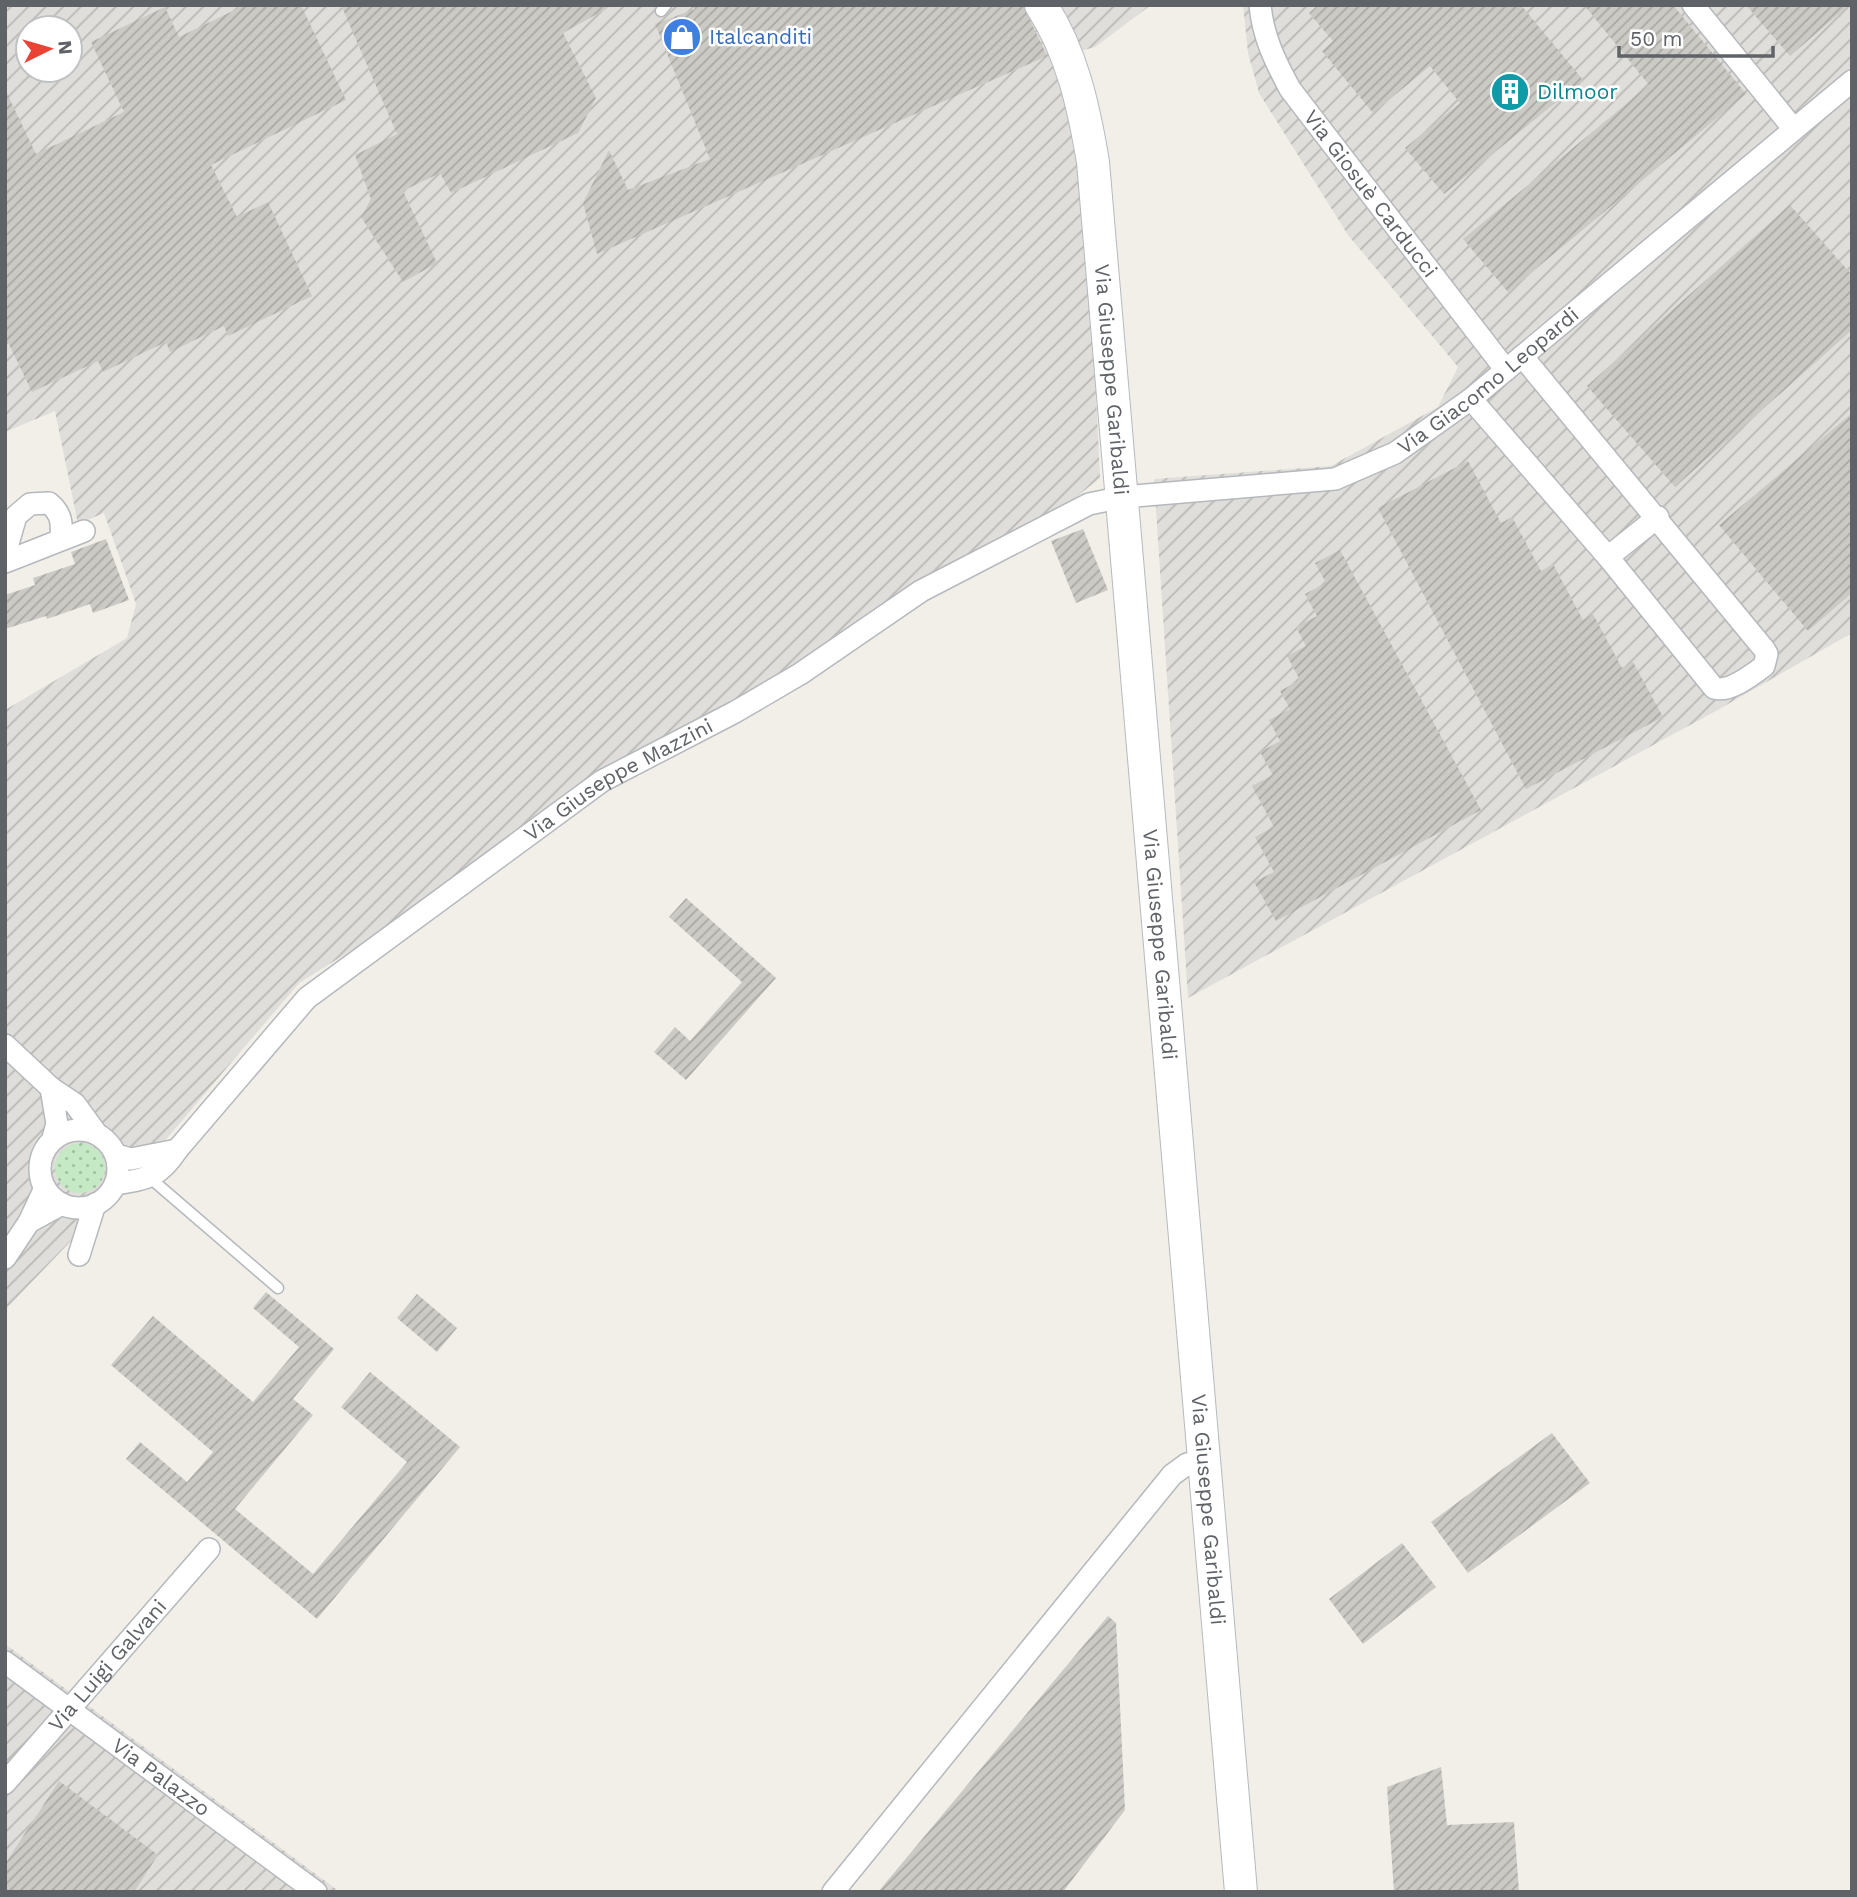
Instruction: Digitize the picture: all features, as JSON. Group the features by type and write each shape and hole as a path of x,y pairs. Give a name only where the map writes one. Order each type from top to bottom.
{"street":[{"name":"Via Giuseppe Garibaldi","path":"1041,5 1067,58 1086,122 1093,162 1241,1892"},
{"name":"Via Giosuè Carducci","path":"1260,5 1262,26 1270,51 1290,89 1514,363 1658,517 1764,649 1766,662 1760,669 1721,691 1714,688 1608,558"},
{"path":"1693,5 1793,128"},
{"name":"Via Giacomo Leopardi","path":"1123,497 1335,479 1395,453 1471,399 1852,81"},
{"path":"1471,399 1608,558 1658,517"},
{"name":"Via Giuseppe Mazzini","path":"149,1177 165,1169 177,1150 307,998 601,781 735,712 800,674 921,591 1089,504 1123,497"},
{"path":"5,554 16,516 30,503 49,503 58,510 62,523 61,539"},
{"path":"5,562 84,531"},
{"path":"5,1045 51,1088 75,1104 116,1155 118,1170 115,1184 107,1196 95,1204 66,1205 29,1222"},
{"path":"51,1088 57,1124 54,1138 43,1153 40,1171 45,1188 66,1205 79,1255 95,1204"},
{"path":"54,1138 74,1129 96,1133"},
{"path":"116,1155 131,1159 177,1150"},
{"path":"115,1184 149,1177"},
{"path":"5,1258 29,1222 45,1188"},
{"path":"832,1892 1172,1475 1187,1464 1206,1460"},
{"name":"Via Luigi Galvani","path":"5,1783 209,1549"},
{"name":"Via Palazzo","path":"5,1662 316,1892"}],"lane":[{"path":"149,1177 278,1288"}],"shaded area":[{"path":"5,5 1151,5 1095,47 1051,59 1075,112 1091,289 1100,478 1061,509 299,983 151,1157 5,1310 5,710 127,638 136,604 104,513 78,524 55,411 5,432"},
{"path":"1243,5 1852,5 1852,633 1714,712 1188,998 1154,479 1331,466 1438,407 1458,367 1348,235 1259,93 1248,53"},
{"path":"5,1644 340,1892 5,1892"}],"green space":[{"path":"80,1143 98,1150 105,1168 98,1186 80,1193 62,1186 55,1168 62,1150"}],"building":[{"path":"245,5 301,5 346,100 211,165 237,217 268,202 312,296 228,336 224,326 170,352 166,342 103,372 98,361 32,392 5,336 5,89 36,154 124,112 91,42 165,7 179,37"},
{"path":"341,5 613,5 563,33 596,98 578,133 451,193 440,173 403,191 437,263 403,282 361,217 371,199 355,155 397,134"},
{"path":"694,5 1023,5 1047,56 597,254 583,203 609,150 628,190 710,159 655,24 695,9"},
{"name":"Dilmoor","path":"1318,5 1521,5 1583,80 1444,194 1405,148 1460,103 1430,66 1373,113 1322,51 1333,41 1309,13"},
{"path":"1584,5 1673,5 1746,94 1508,292 1463,239 1649,85"},
{"path":"1746,5 1849,5 1790,56"},
{"path":"1790,205 1852,275 1852,330 1675,487 1587,386"},
{"path":"1852,413 1852,593 1808,631 1719,525"},
{"path":"1468,461 1501,523 1512,517 1541,571 1553,564 1583,620 1593,614 1622,668 1633,662 1663,717 1526,789 1378,508"},
{"path":"1083,529 1108,590 1076,603 1051,541"},
{"path":"106,539 129,600 93,613 90,604 47,619 46,616 5,629 5,595 35,585 33,578 75,564 71,552"},
{"path":"1340,550 1481,810 1276,921 1254,882 1274,872 1255,837 1274,827 1252,786 1273,775 1260,752 1280,741 1269,720 1290,709 1280,691 1300,680 1287,656 1306,646 1296,627 1317,616 1305,594 1326,583 1315,563"},
{"path":"686,898 776,978 686,1080 654,1052 675,1027 690,1041 742,982 669,917"},
{"path":"266,1292 334,1349 293,1399 313,1415 235,1509 313,1574 407,1462 341,1407 370,1372 460,1447 317,1619 126,1459 140,1442 187,1482 213,1452 111,1365 153,1316 253,1402 299,1347 253,1308"},
{"path":"417,1294 457,1328 437,1352 397,1318"},
{"path":"1552,1433 1590,1483 1468,1573 1431,1522"},
{"path":"1402,1543 1436,1587 1363,1644 1329,1599"},
{"path":"1108,1616 1116,1623 1125,1810 1063,1892 878,1892"},
{"path":"1441,1767 1447,1825 1514,1822 1519,1892 1394,1892 1387,1787"},
{"path":"59,1781 158,1855 134,1892 5,1892 5,1864"}],"place":[{"name":"Italcanditi","path":"682,37"},
{"name":"Dilmoor","path":"1510,92"}]}
